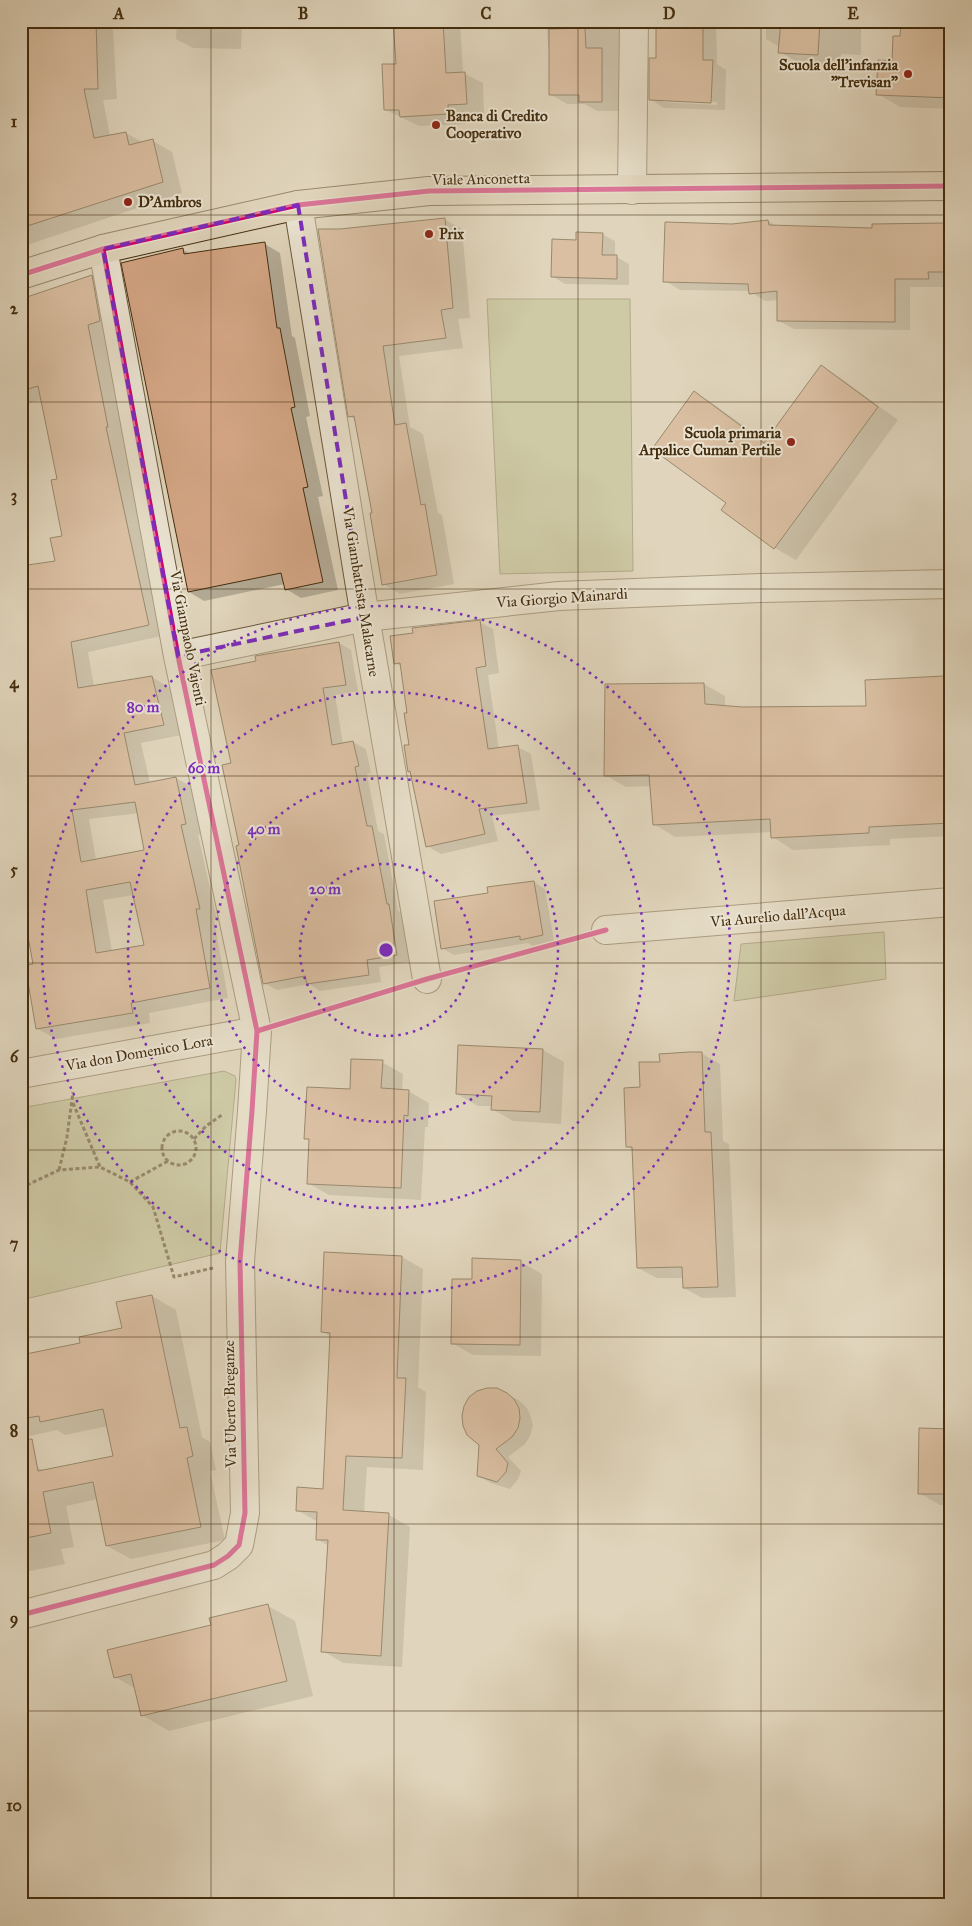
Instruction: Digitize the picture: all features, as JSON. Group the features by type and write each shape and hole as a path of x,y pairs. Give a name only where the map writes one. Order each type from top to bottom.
{"main road":[{"name":"Viale Anconetta","path":"21,275 103,249 298,205 429,191 951,186"}],"street":[{"path":"632,190 634,21"},
{"name":"Via Giambattista Malacarne","path":"298,205 365,617 427,979"},
{"name":"Via Giampaolo Vajenti","path":"103,249 178,656 257,1031"},
{"name":"Via Giorgio Mainardi","path":"178,656 365,617 559,596 760,588 951,584"},
{"name":"Via Aurelio dall'Acqua","path":"606,930 951,902"},
{"name":"Via don Domenico Lora","path":"22,1067 90,1062 257,1031"},
{"name":"Via Uberto Breganze","path":"21,1615 214,1566 239,1546 245,1513 240,1261 257,1031"}],"path":[{"path":"59,1170 73,1088 93,1083 90,1062"},
{"path":"72,1102 100,1167"},
{"path":"180,1131 194,1139 197,1149 194,1158 186,1164 176,1165 168,1161 163,1154 162,1146 165,1138 171,1133 180,1131"},
{"path":"130,1182 168,1161"},
{"path":"22,1187 59,1170 100,1167 130,1182 153,1207 174,1277 240,1261"}],"highlighted area":[{"path":"298,205 365,617 178,656 103,249"}],"green space":[{"path":"487,299 630,299 633,571 500,574"},
{"path":"884,932 886,979 734,1001 741,944"},
{"path":"224,1071 235,1076 236,1080 220,1253 21,1300 21,1108"}],"building":[{"path":"21,21 96,21 98,89 84,89 94,138 126,132 129,145 153,139 163,182 21,228"},
{"path":"393,21 443,21 446,73 465,72 467,104 448,105 448,114 400,117 399,110 384,110 382,64 396,64"},
{"path":"656,21 703,21 703,60 713,60 711,103 649,100 649,58 656,58"},
{"path":"781,21 820,21 818,55 778,53"},
{"path":"901,21 951,21 951,98 876,95 878,60 892,61 893,36 900,36"},
{"path":"585,28 586,48 602,48 602,102 579,102 579,95 549,95 549,29"},
{"path":"445,218 453,308 441,310 446,338 383,346 395,425 406,423 421,505 425,504 437,575 382,585 370,513 372,513 354,416 348,417 318,229 340,229"},
{"path":"768,220 769,225 872,228 872,224 944,223 944,272 928,272 929,279 895,279 895,322 777,321 777,291 749,294 748,284 663,282 665,222 732,224"},
{"path":"576,232 603,233 602,255 617,255 617,279 551,277 552,239 576,240"},
{"path":"265,242 277,328 280,328 295,407 291,408 308,487 303,488 323,582 285,590 281,573 188,592 121,263 183,248 184,254"},
{"path":"92,275 100,321 88,325 108,427 106,427 149,625 71,642 78,688 152,676 164,725 124,733 135,785 176,777 186,824 181,825 200,909 196,909 210,988 131,1003 133,1013 36,1029 25,965 33,964 21,898 21,566 55,561 50,538 62,536 51,480 57,479 38,386 21,391 21,299","holes":["135,802 144,850 81,862 72,810","130,882 144,945 96,953 86,890"]},
{"path":"821,365 878,407 774,549 721,510 726,503 652,449 694,391 764,443"},
{"path":"480,620 486,666 476,668 488,749 518,745 527,803 479,809 485,834 426,847 410,771 408,772 404,745 409,745 404,713 407,713 400,663 394,664 390,636 413,633 412,628"},
{"path":"339,642 346,685 323,688 332,745 353,741 359,766 355,767 367,826 372,826 387,904 389,904 397,955 367,960 369,975 307,984 305,976 263,984 236,846 239,845 222,765 231,763 211,670 256,661 255,656"},
{"path":"944,676 951,823 869,827 869,833 771,838 770,819 653,825 649,775 604,776 605,684 704,683 705,704 742,707 866,706 865,680"},
{"path":"534,881 543,935 520,940 520,936 441,949 434,901 488,893 487,887"},
{"path":"458,1045 543,1049 540,1112 491,1110 492,1096 456,1094"},
{"path":"702,1052 705,1132 711,1132 718,1287 683,1288 682,1267 637,1268 632,1147 626,1147 624,1088 640,1087 639,1062 660,1062 659,1054"},
{"path":"351,1059 383,1060 381,1088 409,1090 408,1116 404,1115 401,1188 307,1184 309,1139 304,1139 307,1087 350,1089"},
{"path":"324,1252 402,1256 397,1378 406,1378 402,1458 346,1456 343,1510 389,1513 381,1656 321,1652 328,1540 316,1540 317,1512 296,1511 297,1487 323,1489 330,1333 321,1332"},
{"path":"472,1258 521,1260 520,1345 451,1344 452,1279 472,1279"},
{"path":"152,1295 180,1428 187,1427 193,1456 187,1458 201,1527 106,1546 93,1482 43,1492 51,1533 21,1539 21,1440 32,1439 38,1471 113,1456 103,1409 40,1422 39,1416 21,1419 21,1355 80,1343 79,1337 122,1328 116,1302"},
{"path":"497,1388 507,1393 514,1399 519,1408 518,1428 512,1437 496,1449 508,1463 506,1472 497,1482 477,1476 479,1445 467,1435 463,1426 464,1406 469,1397 477,1391"},
{"path":"919,1428 951,1429 951,1494 918,1494"},
{"path":"268,1604 287,1681 141,1716 131,1674 114,1678 107,1650 211,1625 209,1618"}],"cycle path":[{"path":"21,275 103,249 298,205 429,191 951,186"},
{"path":"21,1615 214,1565 228,1556 239,1545 245,1513 240,1261 257,1031 178,656 103,249"},
{"path":"257,1031 427,979 606,930"}],"place":[{"name":"Scuola dell'infanzia \"Trevisan\"","path":"908,74"},
{"name":"Banca di Credito Cooperativo","path":"436,125"},
{"name":"D'Ambros","path":"128,202"},
{"name":"Prix","path":"429,234"},
{"name":"Scuola primaria Arpalice Cuman Pertile","path":"791,442"}]}
